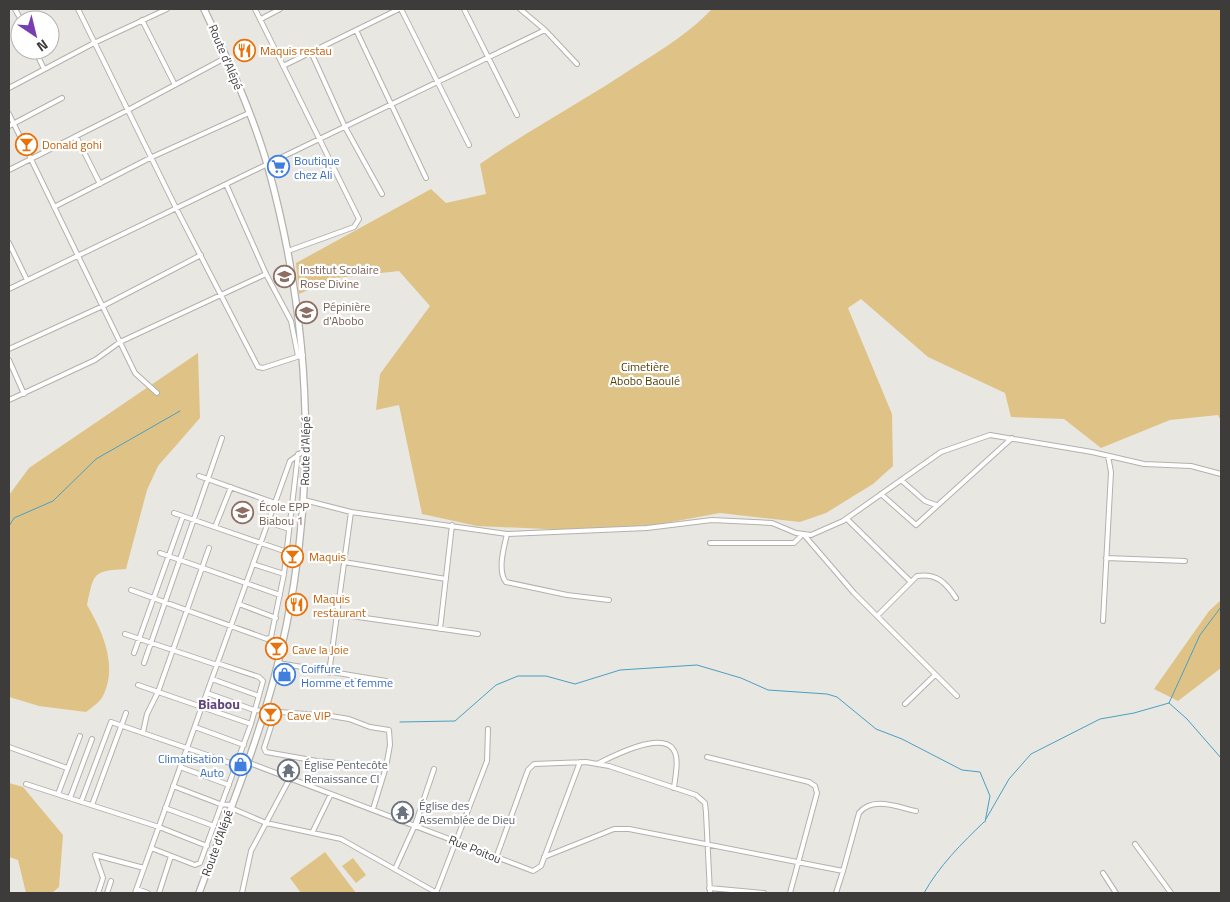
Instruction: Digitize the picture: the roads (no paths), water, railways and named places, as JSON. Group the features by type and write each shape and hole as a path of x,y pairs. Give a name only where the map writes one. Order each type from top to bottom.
{"main road":[{"name":"Route d'Alépé","path":"199,893 265,710 278,663 290,607 304,500 307,449 295,283 288,251 267,165 249,113 227,57 204,9"}],"street":[{"path":"78,9 220,295 258,367 263,368 300,355 291,321 266,274 226,184"},
{"path":"9,88 94,43 167,9"},
{"path":"255,9 357,213 358,222 354,227 288,251"},
{"path":"261,19 280,9"},
{"path":"283,66 400,9 469,145"},
{"path":"464,9 517,115"},
{"path":"520,9 544,30 577,64"},
{"path":"142,20 175,85"},
{"path":"356,30 426,178"},
{"path":"9,288 544,30"},
{"path":"311,52 345,127 382,194"},
{"path":"9,170 227,57"},
{"path":"40,60 44,69"},
{"path":"9,126 62,98"},
{"path":"54,207 152,157 249,113"},
{"path":"9,114 138,377 158,393"},
{"path":"76,136 100,184"},
{"path":"9,243 27,280"},
{"path":"9,349 103,306 201,255"},
{"path":"9,400 95,360 120,342 266,274"},
{"path":"9,360 24,394"},
{"path":"710,543 794,543 804,536 846,519 942,452 978,437 990,435 1144,464 1191,466 1221,474"},
{"path":"144,663 178,560 222,438"},
{"path":"881,494 916,525 1012,438"},
{"path":"148,893 136,891 165,808 290,461 298,453 307,449"},
{"path":"131,590 269,639 276,618 284,574 298,453"},
{"path":"1103,621 1111,472 1108,456"},
{"path":"199,476 275,503"},
{"path":"901,480 925,501 936,505"},
{"path":"215,527 231,487"},
{"path":"304,500 351,512 507,534 647,528 712,520 772,523 804,536 876,616 957,696"},
{"path":"329,673 351,512"},
{"path":"174,513 287,552"},
{"path":"134,653 183,516"},
{"path":"846,519 910,582"},
{"path":"268,522 289,529"},
{"path":"440,629 452,525"},
{"path":"507,534 502,571 506,582 567,595 608,600"},
{"path":"143,732 147,714 158,692 209,548"},
{"path":"160,553 201,569 280,595"},
{"path":"1106,558 1185,560"},
{"path":"344,562 446,579"},
{"path":"253,564 284,574"},
{"path":"876,616 917,576 936,577 947,585 956,598"},
{"path":"239,604 276,618"},
{"path":"337,614 478,634"},
{"path":"125,634 262,679 251,724 229,785 220,804 201,862 197,865 151,848"},
{"path":"278,663 386,681"},
{"path":"905,704 935,675"},
{"path":"212,679 259,696"},
{"path":"138,685 251,724"},
{"path":"207,692 254,710 331,716 350,719 370,727 389,730 390,745 386,767 373,809"},
{"path":"276,711 264,748 266,752 317,761 386,767"},
{"path":"92,805 126,712"},
{"path":"81,802 109,724 112,722 236,765"},
{"path":"195,727 244,745"},
{"path":"173,786 220,804 231,806 266,823 290,830 313,831 341,839 436,893 487,761 488,729"},
{"path":"58,794 80,736"},
{"path":"70,798 92,739"},
{"path":"597,764 632,747 665,744 673,749 677,758 674,788"},
{"path":"9,747 68,768"},
{"path":"707,757 809,782 815,786 817,793 790,893"},
{"name":"Rue Poitou","path":"247,762 455,840 496,858 533,870 538,870 544,857"},
{"path":"544,857 580,762"},
{"path":"496,858 528,770 534,764 580,762 597,764 696,795 705,803 710,893"},
{"path":"180,767 229,785"},
{"path":"395,869 415,825 434,769"},
{"path":"242,893 251,851 290,778"},
{"path":"26,784 159,827 207,846"},
{"path":"313,831 332,794"},
{"path":"836,893 859,813 863,808 874,803 916,811"},
{"path":"165,808 214,826"},
{"path":"544,857 614,829 629,828 843,872"},
{"path":"1135,844 1171,893"},
{"path":"98,893 102,878 96,855 144,868"},
{"path":"159,893 171,856"},
{"path":"1103,873 1116,893"},
{"path":"107,893 111,881"},
{"path":"709,888 764,893"}],"waterway":[{"path":"9,526 14,518 53,501 96,459 180,411"},
{"path":"986,819 1009,779 1031,754 1100,719 1134,713 1169,703 1200,635 1221,607"},
{"path":"400,722 455,721 496,685 518,676 546,676 575,684 620,670 697,665 741,678 768,690 827,694 837,697 876,729 902,739 962,770 980,772 990,796 985,822"},
{"path":"1169,703 1187,719 1221,758"},
{"path":"924,893 944,864 984,822"}],"place":[{"name":"Maquis restau","path":"244,50"},
{"name":"Donald gohi","path":"26,144"},
{"name":"Boutique chez Ali","path":"278,167"},
{"name":"Institut Scolaire Rose Divine","path":"284,276"},
{"name":"Pépinière d'Abobo","path":"307,313"},
{"name":"École EPP Biabou 1","path":"243,513"},
{"name":"Maquis","path":"293,556"},
{"name":"Maquis restaurant","path":"297,605"},
{"name":"Cave la Joie","path":"276,649"},
{"name":"Coiffure Homme et femme","path":"285,675"},
{"name":"Cave VIP","path":"271,715"},
{"name":"Climatisation Auto","path":"240,765"},
{"name":"Église Pentecôte Renaissance CI","path":"288,771"},
{"name":"Église des Assemblée de Dieu","path":"403,812"}],"district":[{"name":"Biabou","path":"219,703"}],"park label":[{"name":"Cimetière Abobo Baoulé","path":"645,373"}]}
